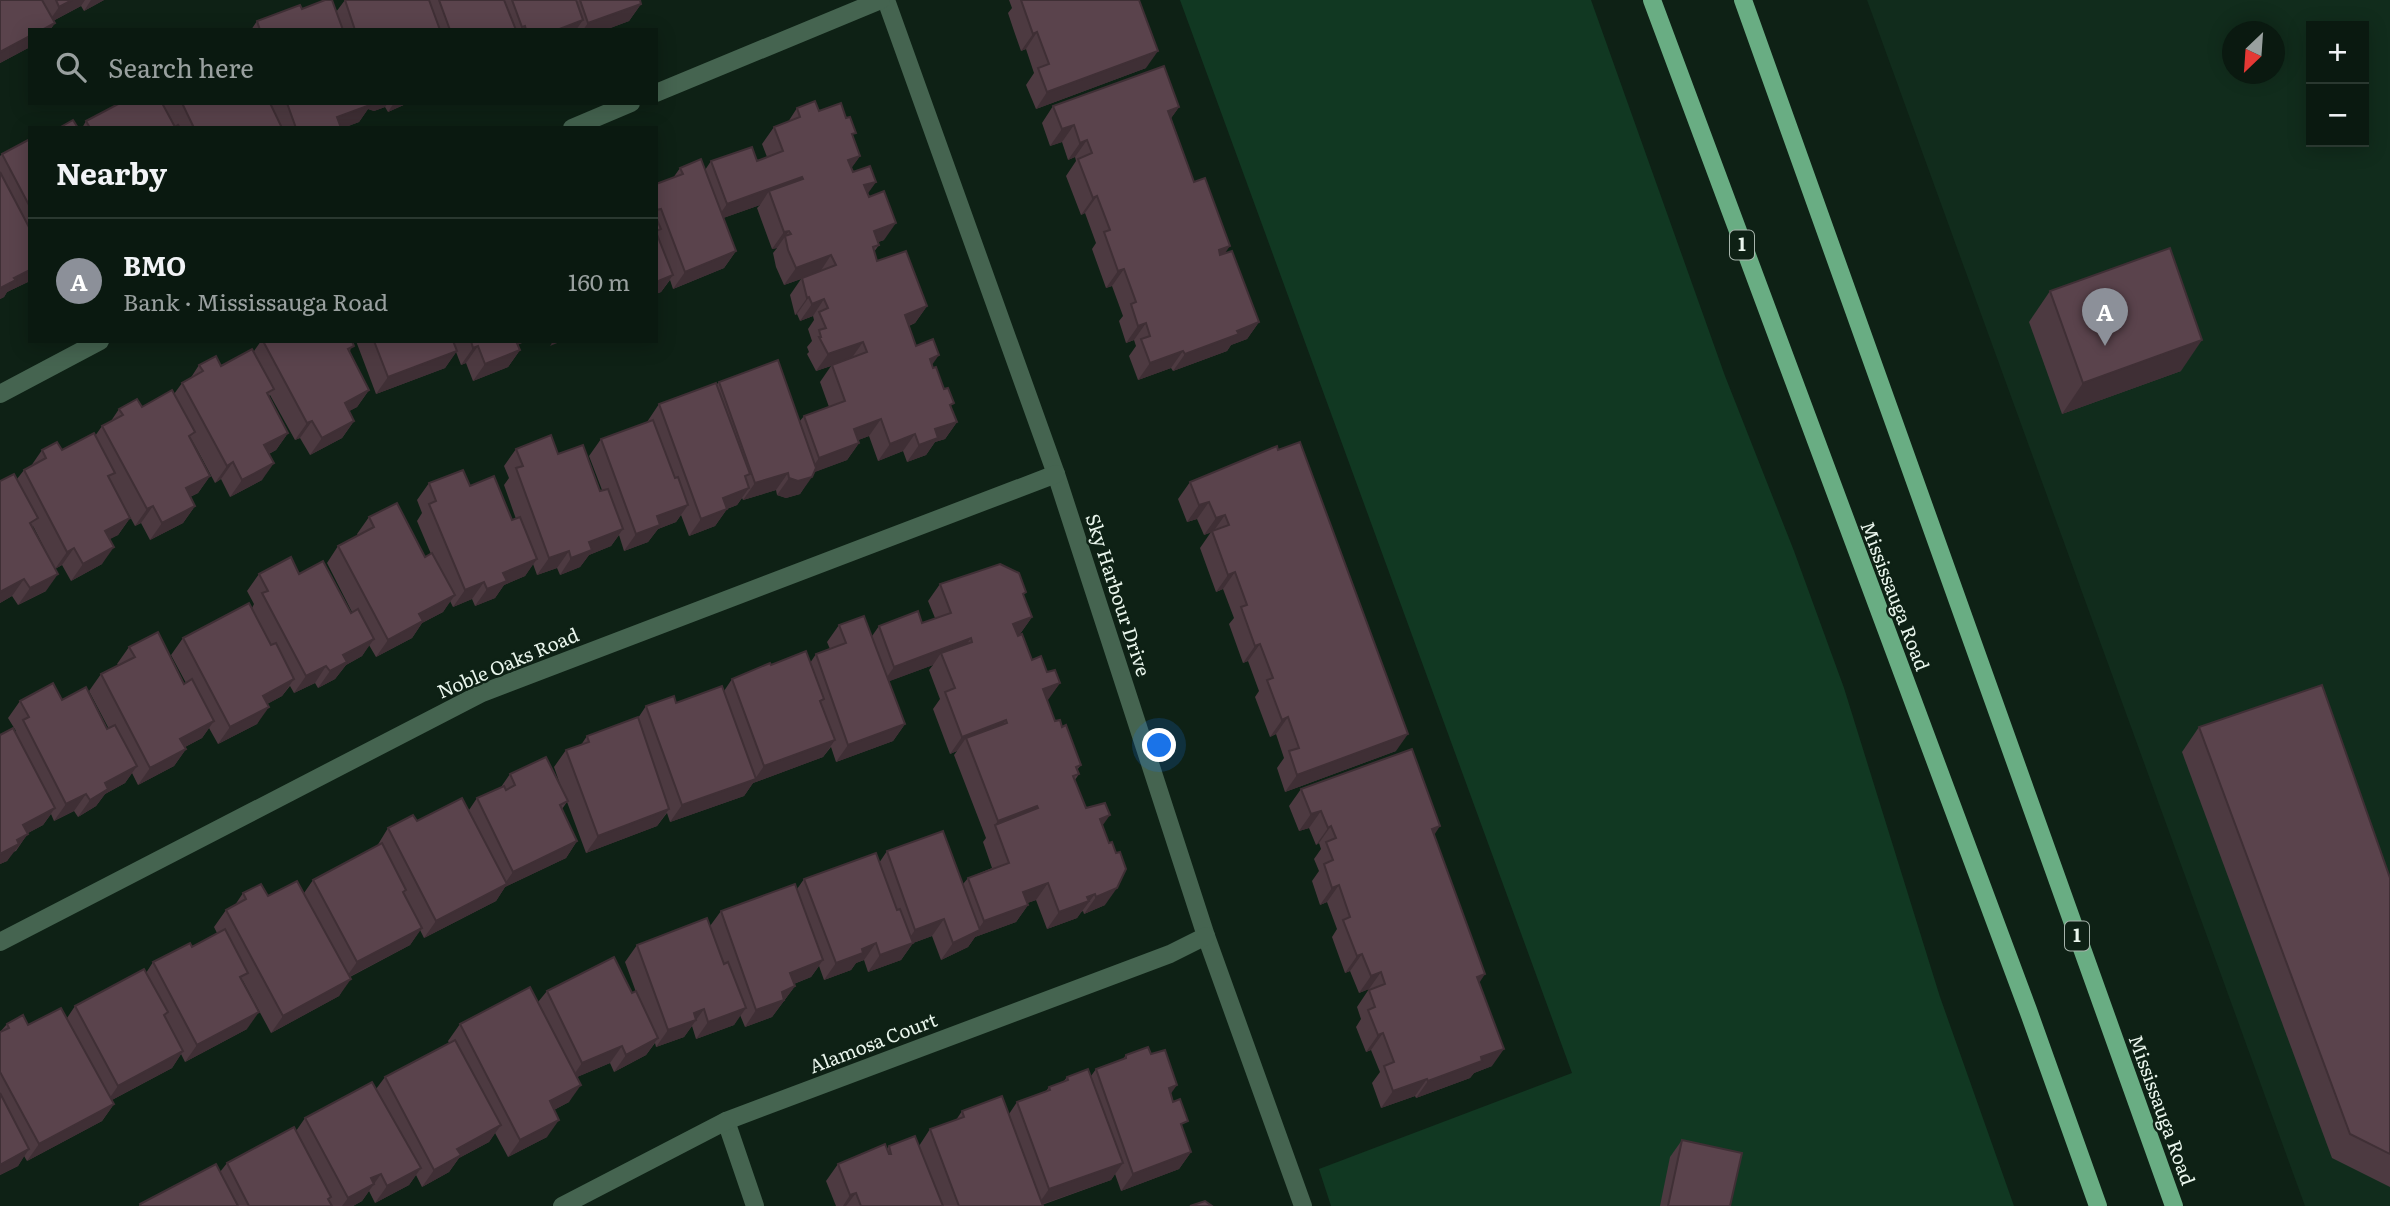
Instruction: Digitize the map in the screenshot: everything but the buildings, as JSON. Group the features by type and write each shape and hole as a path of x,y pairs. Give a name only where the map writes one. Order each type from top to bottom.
{"main road":[{"name":"Mississauga Road","path":"1652,0 2023,997 2098,1206"},
{"name":"Mississauga Road","path":"1743,0 2174,1206"}],"street":[{"path":"658,92 881,0"},
{"name":"Sky Harbour Drive","path":"886,0 1056,474 1206,936 1303,1206"},
{"path":"577,126 626,105"},
{"path":"0,394 96,343"},
{"name":"Noble Oaks Road","path":"0,942 482,693 1056,474"},
{"name":"Alamosa Court","path":"562,1206 726,1121 1170,954 1206,936"},
{"path":"726,1121 755,1206"}],"shaded area":[{"path":"1180,0 1591,0 1725,376 1794,551 1844,688 1940,997 2014,1206 1331,1206 1319,1169 1572,1073"},
{"path":"1867,0 2390,0 2390,1206 2305,1206"}],"place":[{"name":"BMO","path":"2105,346"}]}
